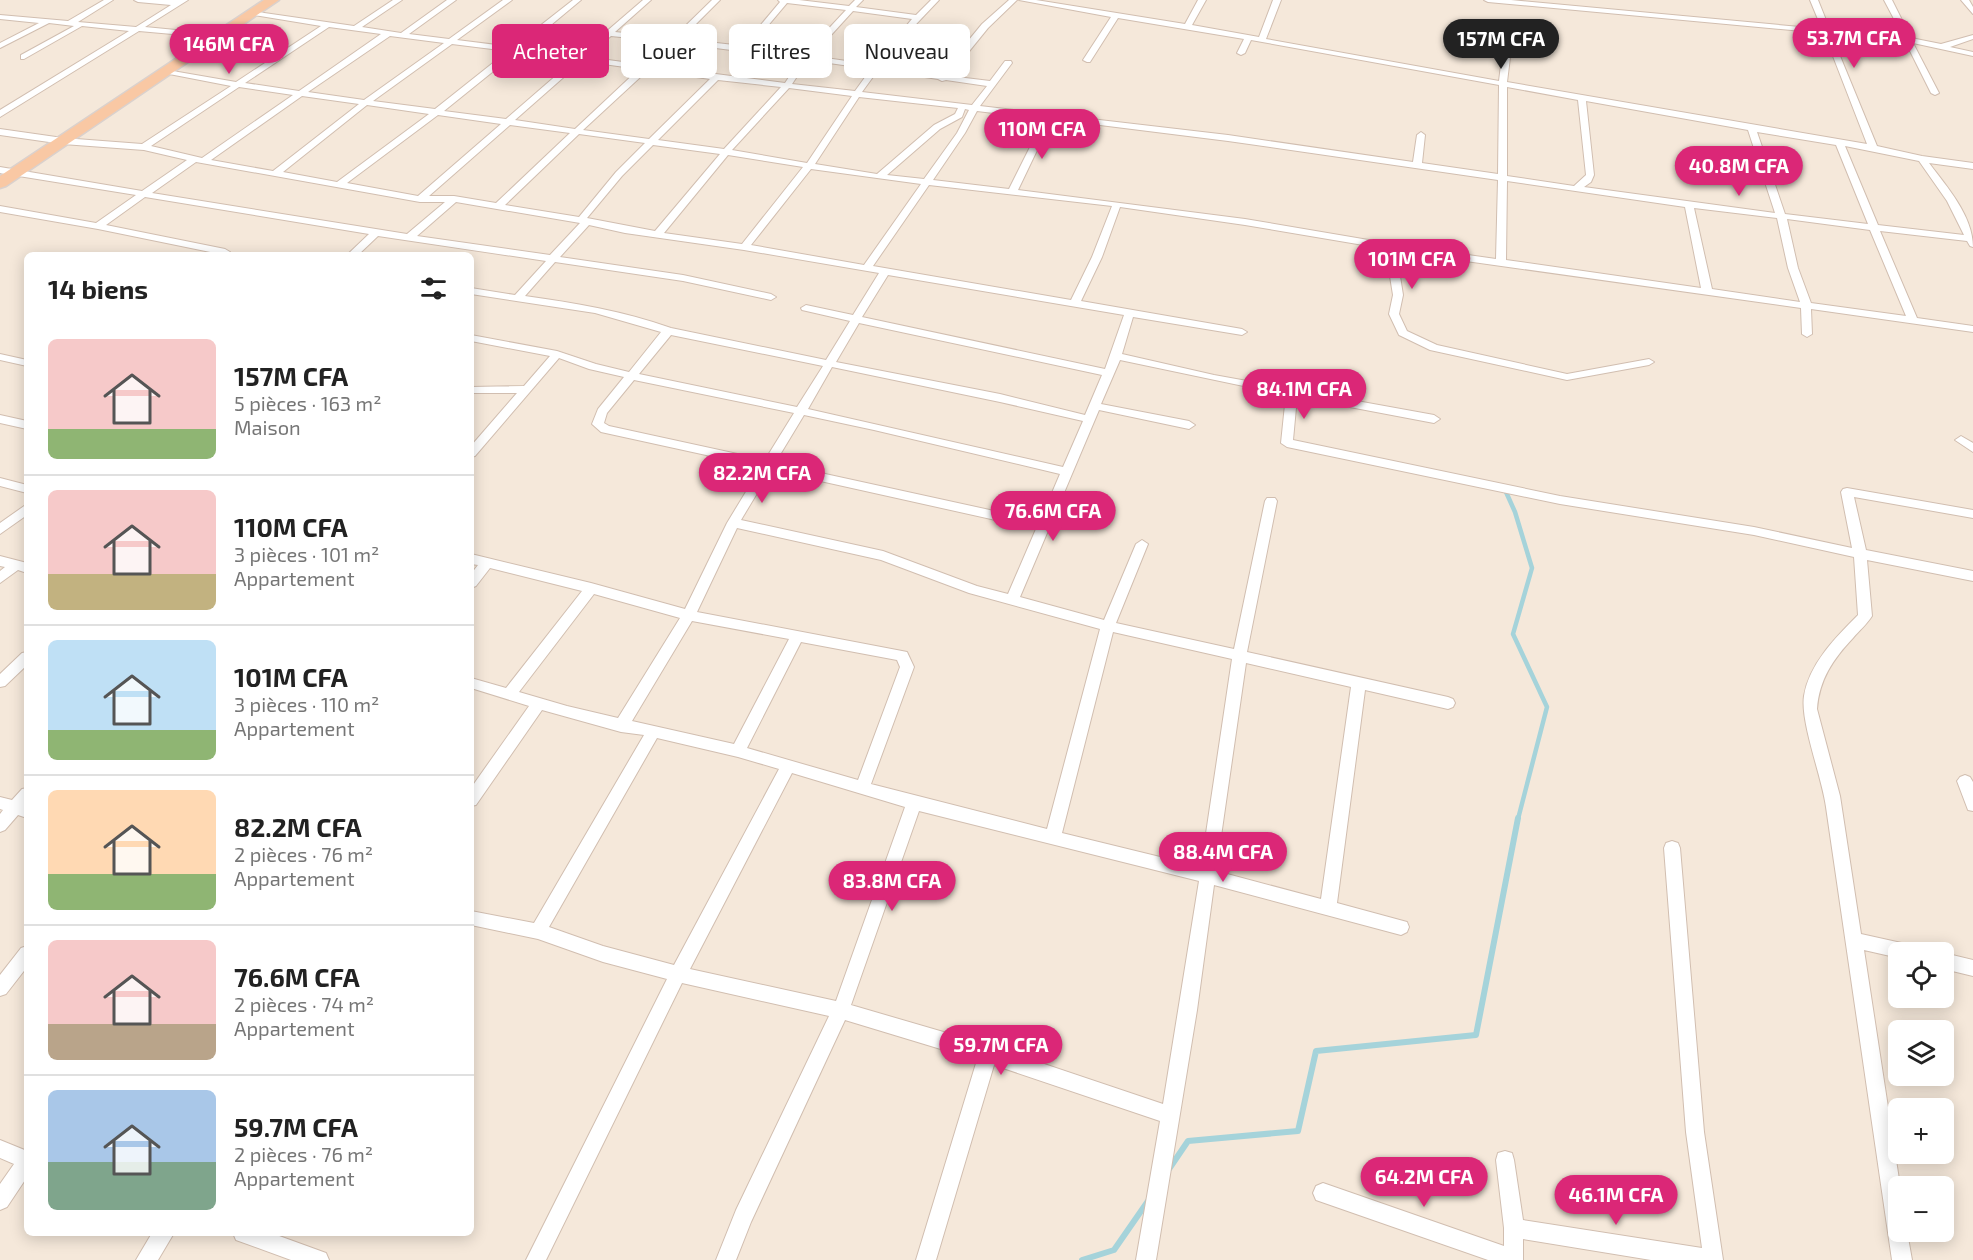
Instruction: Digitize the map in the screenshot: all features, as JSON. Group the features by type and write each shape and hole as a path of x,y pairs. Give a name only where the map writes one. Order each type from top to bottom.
{"highway":[{"path":"0,183 273,0"}],"street":[{"path":"68,24 109,0"},
{"path":"138,0 182,2"},
{"path":"356,28 398,0"},
{"path":"404,34 452,0"},
{"path":"276,172 365,103 508,0"},
{"path":"547,24 577,0"},
{"path":"611,33 647,0"},
{"path":"692,24 716,0"},
{"path":"765,24 784,0 916,17"},
{"path":"832,30 859,0"},
{"path":"910,24 935,0"},
{"path":"942,79 986,26 1013,0"},
{"path":"1023,0 1053,2 1752,129 1973,166"},
{"path":"1187,27 1202,0"},
{"path":"1262,40 1277,0"},
{"path":"1488,0 1908,39 1973,54"},
{"path":"1814,0 1873,148"},
{"path":"1888,0 1935,93"},
{"path":"0,114 182,2"},
{"path":"254,13 492,46"},
{"path":"1087,60 1116,15"},
{"path":"0,17 79,26 218,36"},
{"path":"0,46 46,22"},
{"path":"144,147 328,25"},
{"path":"1501,263 1505,227 1502,178 1502,83 1510,25"},
{"path":"24,57 79,26"},
{"path":"98,226 144,193 302,93 390,32"},
{"path":"611,33 621,34"},
{"path":"1939,47 1973,37"},
{"path":"1241,53 1248,39"},
{"path":"867,268 962,133 975,107 1008,63"},
{"path":"340,184 438,111 492,67"},
{"path":"164,71 238,85 726,152 879,177 1117,204 1281,227 1398,248 1501,263 1973,328"},
{"path":"717,77 1247,140 1689,205 1972,241"},
{"path":"420,199 557,78"},
{"path":"497,207 635,78"},
{"path":"518,297 554,258 650,142 715,78"},
{"path":"657,235 792,78"},
{"path":"744,247 809,165 868,78"},
{"path":"935,78 992,84"},
{"path":"1577,188 1588,180 1590,175 1582,98"},
{"path":"879,177 937,127 959,115 963,105"},
{"path":"1012,192 1049,116"},
{"path":"1752,129 1781,216 1793,268 1806,304 1807,334"},
{"path":"0,132 63,141 144,147 199,160 420,199 454,199 584,220 657,235 744,247 1242,333"},
{"path":"1417,166 1421,135"},
{"path":"1839,142 1912,321"},
{"path":"1922,159 1952,201 1972,241"},
{"path":"0,170 376,232 683,278 771,297"},
{"path":"410,237 454,199"},
{"path":"1075,303 1097,256 1117,204"},
{"path":"1689,205 1707,291"},
{"path":"0,209 225,252"},
{"path":"355,252 376,232"},
{"path":"1398,248 1394,270 1398,295 1394,314 1403,333 1434,348 1567,377 1649,362"},
{"path":"621,726 689,615 733,523 885,271"},
{"path":"474,291 600,309 640,319 668,331 1000,398 1088,420"},
{"path":"806,308 1107,372"},
{"path":"1012,601 1107,372 1116,356 1130,315"},
{"path":"668,331 631,375 598,421 598,424 605,429 768,467 880,489 1043,526"},
{"path":"474,339 557,354 593,367 874,426 1067,471"},
{"path":"474,450 557,354"},
{"path":"1116,356 1292,393 1434,419"},
{"path":"0,357 24,362"},
{"path":"474,390 526,389"},
{"path":"1292,393 1287,443 1538,496 1754,531 1973,576"},
{"path":"1094,406 1189,425"},
{"path":"0,419 24,424"},
{"path":"1961,440 1973,448"},
{"path":"0,482 24,488"},
{"path":"1902,1260 1856,941 1832,795 1810,709 1809,696 1831,655 1865,616 1860,554 1847,492 1973,514"},
{"path":"1146,1260 1188,1010 1240,655 1271,501"},
{"path":"0,530 24,510"},
{"path":"733,523 883,556 974,590 1108,626 1448,703"},
{"path":"1053,838 1108,626 1142,544"},
{"path":"474,560 689,615 896,653 906,661 908,667 863,786"},
{"path":"0,561 21,567"},
{"path":"474,579 487,563"},
{"path":"0,578 21,567"},
{"path":"509,695 591,588"},
{"path":"738,751 798,635"},
{"path":"0,682 24,660"},
{"path":"1328,908 1359,682"},
{"path":"474,684 621,726 654,731 738,751 863,786 914,803 1401,927"},
{"path":"474,796 539,704"},
{"path":"538,931 654,731"},
{"path":"536,1260 678,974 788,766"},
{"path":"1965,781 1973,805"},
{"path":"0,802 22,809"},
{"path":"726,1260 743,1217 841,1010 914,803"},
{"path":"0,825 22,809"},
{"path":"1514,1228 1712,1260 1695,1132 1672,848"},
{"path":"474,919 538,931 603,954 678,974 841,1010 988,1054 1170,1115"},
{"path":"1856,941 1888,948"},
{"path":"0,988 24,958"},
{"path":"1954,964 1973,968"},
{"path":"926,1260 988,1054"},
{"path":"0,1149 24,1160"},
{"path":"1323,1193 1513,1260 1514,1228 1505,1160"},
{"path":"0,1200 24,1165"},
{"path":"146,1260 162,1236"},
{"path":"251,1236 319,1260"}],"shaded area":[{"path":"0,0 1973,0 1973,1260 0,1260"}],"waterway":[{"path":"1506,492 1515,512 1532,568 1513,634 1547,707 1518,819"},
{"path":"1169,1169 1188,1141 1298,1131 1316,1051 1476,1035 1518,818"},
{"path":"1082,1260 1114,1250 1148,1201"}]}
